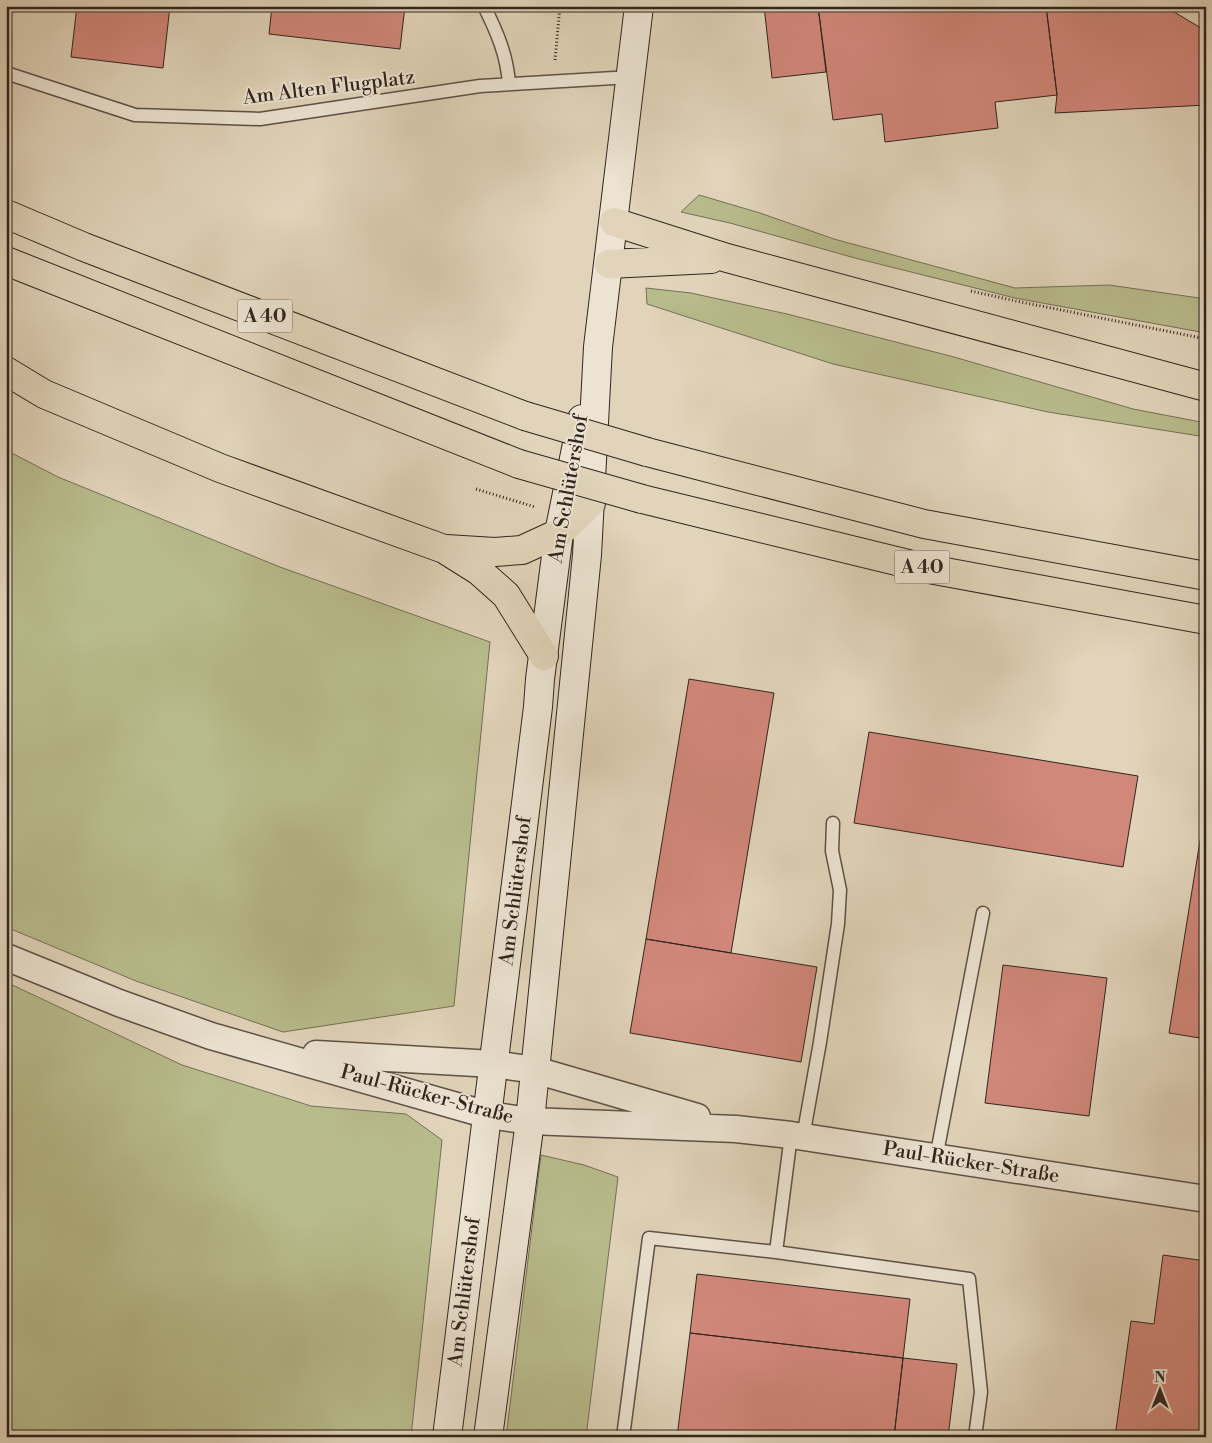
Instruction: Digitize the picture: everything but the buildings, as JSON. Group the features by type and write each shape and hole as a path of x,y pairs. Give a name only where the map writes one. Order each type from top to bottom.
{"highway":[{"name":"A 40","path":"6,214 84,247 525,416 647,452 924,524 1206,576"},
{"path":"614,222 727,258 1206,388"},
{"path":"609,264 727,258"},
{"name":"A 40","path":"6,261 519,464 642,499 929,569 1206,620"},
{"path":"6,371 44,394 220,468 444,549 479,571 506,595 544,656"},
{"path":"444,549 496,552 522,550 559,533 591,503"}],"street":[{"name":"Am Schlütershof","path":"488,1437 530,1121 587,555 598,347 632,77 639,6"},
{"name":"Am Schlütershof","path":"447,1437 559,533 570,472 598,347"},
{"name":"Paul-Rücker-Straße","path":"6,957 119,1004 211,1036 488,1115 530,1121 736,1129 797,1136 1206,1199"},
{"name":"Paul-Rücker-Straße","path":"270,1052 494,1064 535,1070 736,1129"}],"lane":[{"path":"484,6 500,37 508,67 509,84"},
{"name":"Am Alten Flugplatz","path":"6,74 135,115 260,119 480,86 632,77"},
{"path":"776,1252 797,1136 820,1042 838,924 840,890 832,851 833,822"},
{"path":"936,1158 983,913"},
{"path":"624,1437 649,1238 776,1252 968,1279 981,1392 975,1437"}],"path":[{"path":"553,81 560,6"},
{"path":"476,489 531,506"}],"green space":[{"path":"699,195 760,213 834,239 1015,288 1109,285 1206,299 1206,333 1015,298 855,258 730,223 681,212"},
{"path":"646,288 691,293 787,314 954,357 1133,409 1206,423 1206,437 1048,412 833,364 647,304"},
{"path":"6,450 58,477 280,567 490,642 454,1006 283,1032 136,981 6,927"},
{"path":"6,982 182,1065 311,1106 406,1114 442,1140 411,1437 6,1437"},
{"path":"541,1155 584,1165 618,1177 586,1437 506,1437"}]}
